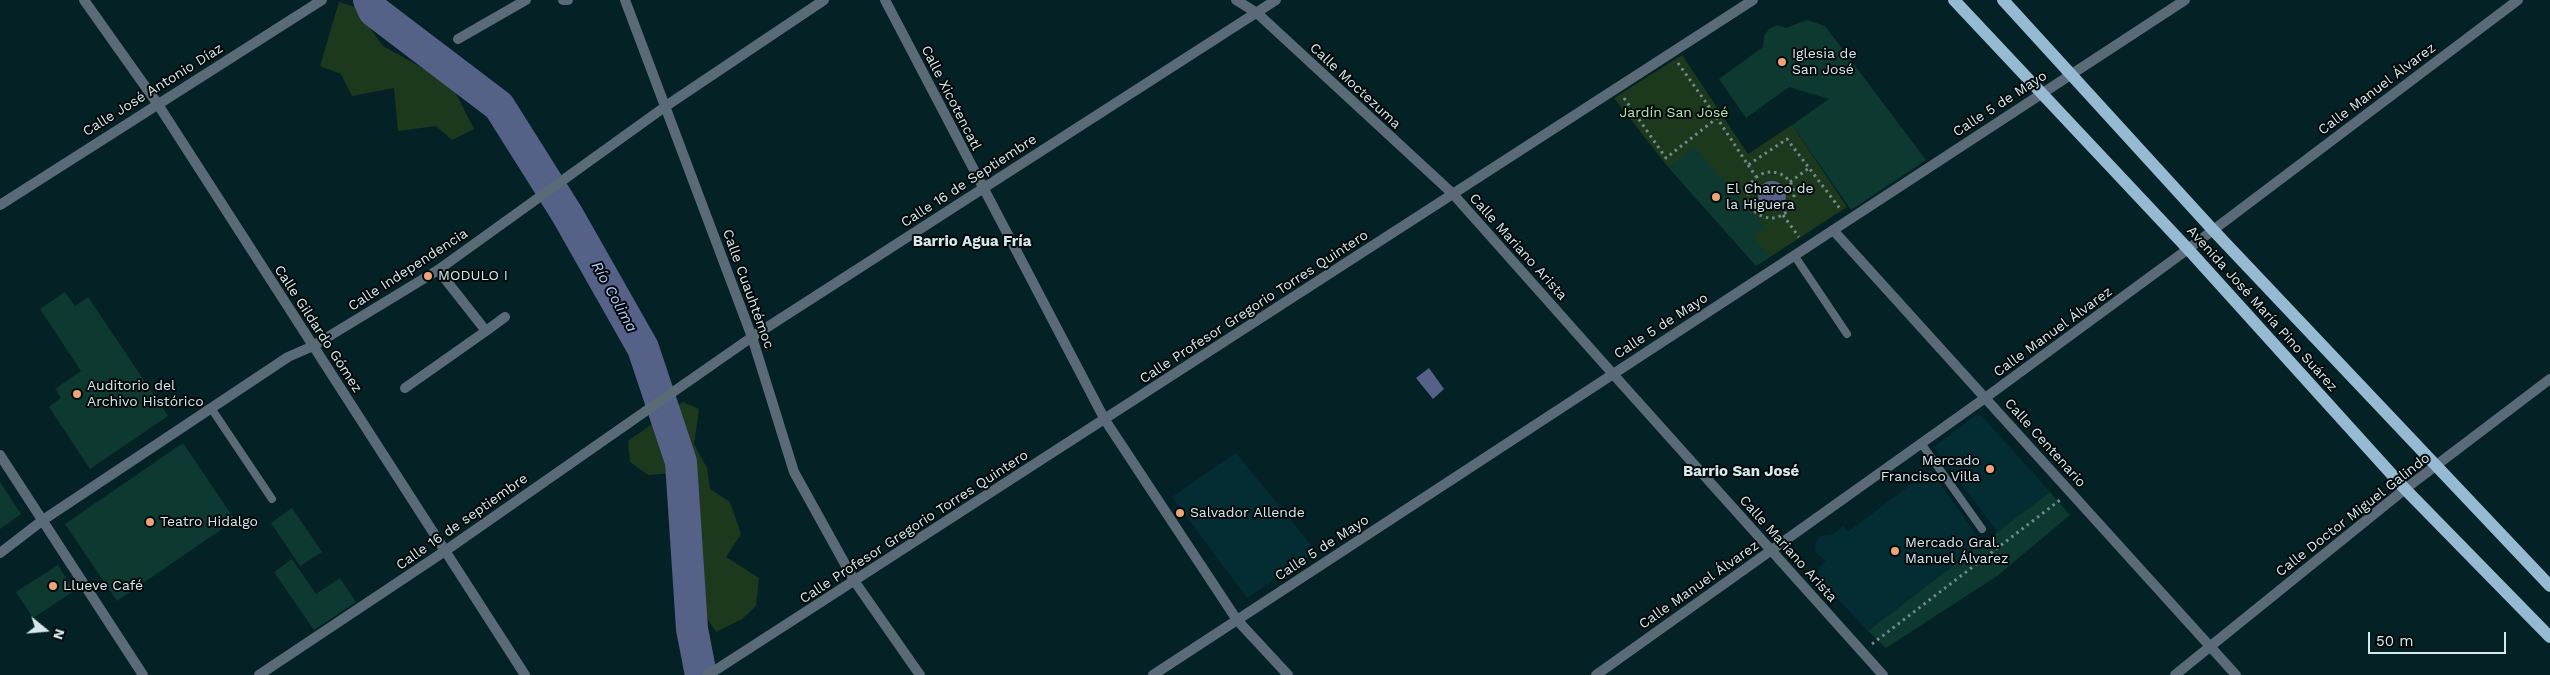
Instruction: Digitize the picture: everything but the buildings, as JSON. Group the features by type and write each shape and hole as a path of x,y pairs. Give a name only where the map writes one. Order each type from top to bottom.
{"main road":[{"name":"Avenida José María Pino Suárez","path":"1954,0 2188,249 2405,489 2550,638"},
{"name":"Avenida José María Pino Suárez","path":"2003,0 2212,230 2550,586"}],"street":[{"name":"Calle Gildardo Gómez","path":"84,0 157,103 525,675"},
{"name":"Calle José Antonio Díaz","path":"0,205 157,103 322,0"},
{"path":"458,39 526,0"},
{"path":"563,0 568,0"},
{"name":"Calle Cuauhtémoc","path":"625,0 752,337 794,472 855,582 920,675"},
{"name":"Calle Independencia","path":"0,553 44,520 288,356 312,346 438,270 666,106 824,0"},
{"name":"Calle Xicotencatl","path":"885,0 1105,420 1237,620 1288,675"},
{"name":"Calle Moctezuma","path":"1236,0 1257,13 1453,194"},
{"name":"Calle 16 de Septiembre","path":"678,388 752,337 1276,0"},
{"name":"Calle Profesor Gregorio Torres Quintero","path":"708,675 855,582 1753,0"},
{"name":"Calle 5 de Mayo","path":"1153,675 2184,0"},
{"name":"Calle Manuel Álvarez","path":"1596,675 1985,398 2188,249 2518,0"},
{"name":"Calle Mariano Arista","path":"1453,194 1883,675"},
{"name":"Calle Centenario","path":"1833,230 2236,675"},
{"path":"438,270 486,331"},
{"path":"405,388 505,317"},
{"name":"Calle Doctor Miguel Galindo","path":"2174,675 2405,489 2550,379"},
{"name":"Calle 16 de septiembre","path":"259,675 445,551 678,388"},
{"path":"0,454 143,675"}],"lane":[{"path":"1794,255 1847,334"},
{"path":"211,408 272,499"},
{"path":"1921,443 1982,530"}],"path":[{"path":"1671,53 1757,178"},
{"path":"1616,88 1666,158 1717,118"},
{"path":"1748,165 1787,139 1848,220"},
{"path":"1790,182 1809,168"},
{"path":"1774,172 1781,174 1790,182 1794,193 1794,201 1791,208 1783,215 1772,218 1764,217 1753,209 1748,195 1750,188 1757,178 1766,173 1774,172"},
{"path":"1783,215 1806,247"},
{"path":"1862,651 2070,492"}],"shaded area":[{"name":"Mercado Francisco Villa","path":"1976,415 1982,416 2050,492 1998,533 1934,447"},
{"path":"1236,453 1316,551 1247,598 1172,497"},
{"name":"Mercado Gral. Manuel Álvarez","path":"1930,470 1983,544 1868,631 1819,579 1818,568 1826,561 1816,553 1815,544 1820,536 1834,534 1843,526 1848,532"}],"green space":[{"path":"339,2 355,7 383,46 451,84 474,129 452,140 436,126 398,131 394,88 352,96 341,74 320,66"},
{"name":"Jardín San José","path":"1682,55 1748,154 1792,125 1847,207 1770,257 1668,167 1614,98","holes":["1771,181 1785,191 1784,200 1774,208 1765,207 1758,197 1762,185"]},
{"path":"683,402 699,409 694,444 707,468 710,489 730,502 741,534 726,557 759,578 756,606 742,619 716,632 698,604 681,561 690,519 675,500 674,473 648,475 630,462 628,441"}],"water":[{"path":"1772,181 1782,185 1786,195 1782,205 1772,209 1762,205 1758,195 1762,185"},
{"path":"1429,368 1444,389 1433,399 1416,378"}],"waterway":[{"name":"Río Colima","path":"369,0 374,11 499,106 567,214 643,348 681,462 692,629 701,675"}],"place":[{"name":"Iglesia de San José","path":"1782,62"},
{"name":"El Charco de la Higuera","path":"1716,197"},
{"name":"MODULO I","path":"428,276"},
{"name":"Auditorio del Archivo Histórico","path":"77,394"},
{"name":"Mercado Francisco Villa","path":"1990,469"},
{"name":"Salvador Allende","path":"1180,513"},
{"name":"Teatro Hidalgo","path":"150,522"},
{"name":"Mercado Gral. Manuel Álvarez","path":"1895,551"},
{"name":"Llueve Café","path":"53,586"}],"district":[{"name":"Barrio Agua Fría","path":"972,242"},
{"name":"Barrio San José","path":"1741,472"}]}
